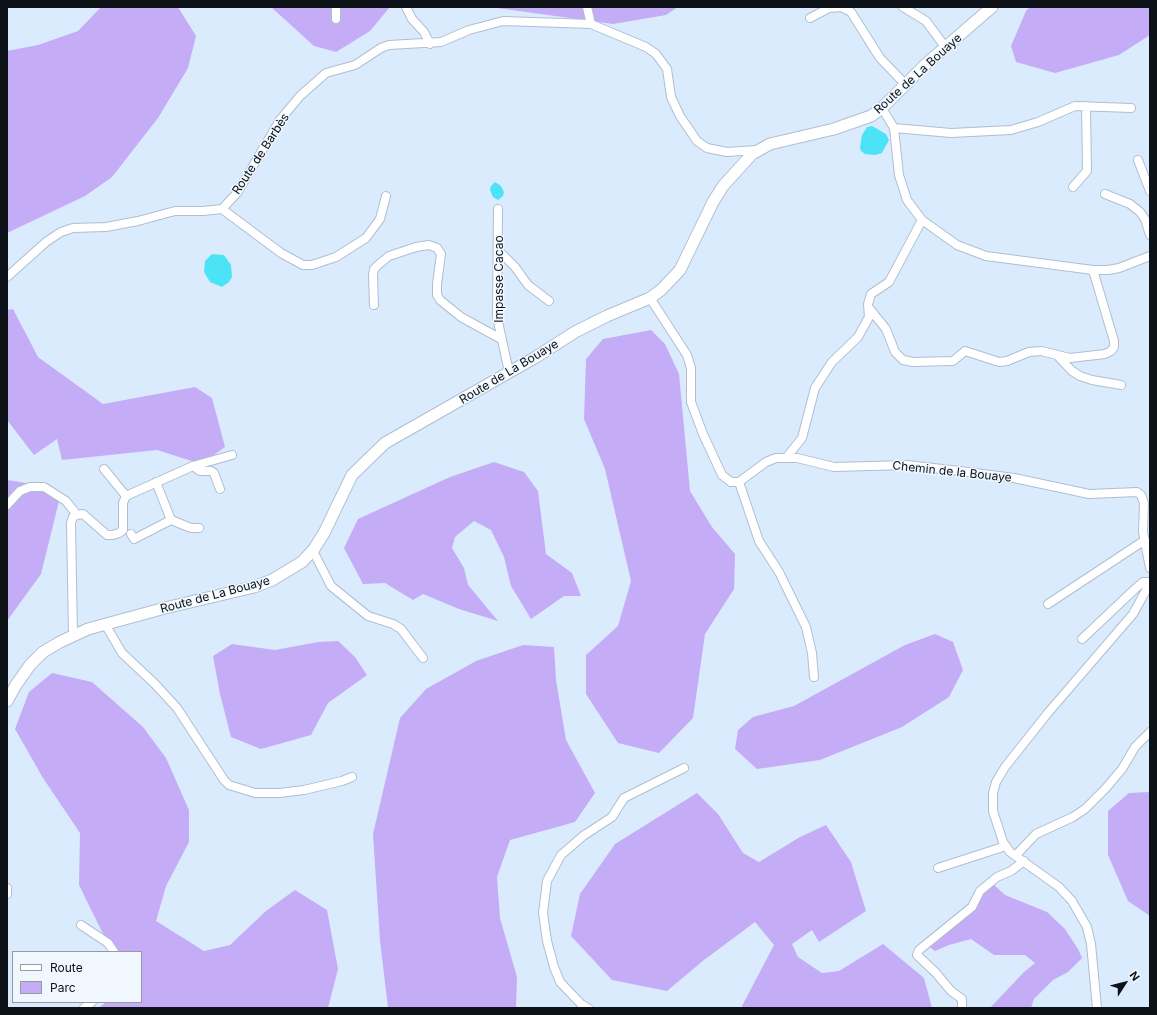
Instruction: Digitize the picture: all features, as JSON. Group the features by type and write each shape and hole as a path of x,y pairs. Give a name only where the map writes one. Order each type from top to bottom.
{"main road":[{"name":"Route de La Bouaye","path":"7,701 16,685 35,661 60,642 73,636 105,624 260,585 287,573 302,562 312,551 324,533 352,475 367,458 385,443 591,323 650,298 661,290 680,270 703,221 723,186 738,168 757,150 770,144 857,122 882,108 905,84 992,7"}],"street":[{"path":"336,7 336,19"},
{"path":"406,7 412,19 424,32 430,44"},
{"path":"588,7 591,24"},
{"path":"810,18 829,8 841,7 851,12 880,58 905,84"},
{"path":"903,7 926,21 946,48"},
{"name":"Route de Barbès","path":"222,209 237,193 280,120 300,96 326,73 338,68 355,65 381,48 389,45 430,44 441,42 469,30 503,21 591,24 646,47 662,60 667,69 671,97 680,116 697,141 707,148 727,152 757,150"},
{"path":"894,128 952,133 1011,130 1038,122 1075,106 1131,108"},
{"path":"1073,187 1086,170 1086,106"},
{"path":"882,108 894,128 898,166 904,192 911,207 922,220 950,241 981,254 1046,265 1093,270 1118,268 1148,256 1150,249"},
{"path":"1138,160 1150,190"},
{"path":"1105,194 1130,204 1140,212 1145,219 1150,235"},
{"path":"7,277 46,242 61,232 73,228 106,227 138,221 175,211 222,209 281,253 303,265 312,265 336,257 366,238 380,219 386,196"},
{"name":"Impasse Cacao","path":"498,209 497,316 500,339 509,372"},
{"path":"786,458 802,438 815,388 832,362 858,337 870,317 869,308 872,294 889,282 922,220"},
{"path":"374,305 374,269 389,256 416,247 429,245 437,248 441,254 437,284 437,294 440,300 461,317 500,339"},
{"path":"498,250 515,267 528,285 549,300"},
{"path":"869,308 886,329 895,352 902,360 913,362 953,361 965,351 1000,362 1007,361 1029,352 1040,351 1070,358 1105,354 1111,351 1114,347 1114,341 1093,270"},
{"path":"650,298 687,355 691,368 691,402 713,458 722,475 731,482 739,482 759,541 779,572 806,627 812,653 814,677"},
{"path":"1057,355 1072,371 1080,376 1092,380 1121,385"},
{"path":"73,636 71,523 73,518 77,515 83,514 107,535 119,533 123,530 124,503 126,496 193,466 232,455"},
{"name":"Chemin de la Bouaye","path":"739,482 766,462 776,458 797,458 834,467 907,465 960,471 1014,478 1089,494 1137,492 1141,494 1144,503 1145,540 1150,568"},
{"path":"193,466 200,471 211,471 214,473 220,489"},
{"path":"104,469 126,496"},
{"path":"156,482 171,520 191,528 199,528"},
{"path":"7,504 20,491 30,487 44,487 66,501 77,515"},
{"path":"131,534 134,539 170,523 171,520"},
{"path":"1048,604 1145,540"},
{"path":"312,551 331,586 368,616 393,624 401,629 423,658"},
{"path":"1082,639 1143,582 1150,583 1133,614 1028,737 996,782 993,793 993,811 997,830 1006,846 1059,887 1082,915 1087,927 1091,944 1098,1008"},
{"path":"105,624 122,653 154,683 177,708 224,780 229,785 255,793 279,793 304,790 342,781 352,777"},
{"path":"1016,855 1036,834 1073,817 1085,809 1106,788 1122,769 1135,747 1150,732"},
{"path":"588,1008 581,1004 560,982 547,940 543,913 547,881 561,855 583,836 612,817 624,798 631,793 684,768"},
{"path":"938,868 1006,846"},
{"path":"962,1008 962,999 951,991 936,973 917,955 919,950 972,907 980,891 997,877 1011,872 1024,861"},
{"path":"7,888 7,894"},
{"path":"81,925 108,943 113,951"}],"green space":[{"path":"101,7 178,7 196,36 188,68 158,118 112,177 85,196 7,233 7,51 38,45 78,31"},
{"path":"271,7 390,7 370,31 336,52 314,46"},
{"path":"490,7 678,7 666,15 613,24"},
{"path":"1030,7 1150,7 1150,35 1119,55 1055,73 1016,62 1011,46 1026,11"},
{"path":"13,309 38,357 103,404 195,387 212,398 225,447 201,464 157,450 62,460 57,439 34,455 7,420 7,310"},
{"path":"651,330 665,344 679,374 690,491 712,527 735,554 734,589 705,634 693,718 659,753 618,743 586,694 586,655 618,626 631,581 605,469 584,419 586,359 603,339"},
{"path":"494,462 524,472 538,491 546,554 572,573 581,596 564,596 531,619 511,586 504,557 491,530 474,521 455,537 452,548 464,568 468,585 498,621 459,609 423,594 413,600 385,583 363,584 344,548 358,519 450,477"},
{"path":"7,480 26,483 60,497 41,574 7,621"},
{"path":"935,634 953,642 963,670 949,697 902,727 820,760 757,769 735,749 738,730 753,717 794,706 905,645"},
{"path":"338,641 355,657 367,675 328,703 311,735 261,749 231,737 220,694 213,656 232,644 275,650 318,642"},
{"path":"523,645 554,647 556,680 566,740 595,793 575,822 510,840 497,877 500,918 517,977 516,1008 388,1008 380,941 373,834 400,718 426,689 476,661"},
{"path":"52,673 92,682 143,727 166,758 189,810 189,842 166,886 156,921 204,951 230,945 266,911 295,890 327,910 338,969 328,1008 99,1008 105,1003 142,1003 142,951 109,951 107,942 79,885 80,833 43,778 15,729 29,692"},
{"path":"1150,792 1150,916 1128,901 1108,855 1108,811 1129,793"},
{"path":"697,793 718,814 743,853 759,862 800,837 826,825 851,862 866,911 819,942 812,930 792,944 798,957 822,973 839,971 883,944 924,978 932,1008 741,1008 774,945 755,922 704,960 667,991 612,980 571,936 580,894 615,844"},
{"path":"992,883 1005,895 1047,912 1065,929 1082,958 1068,972 1053,980 1034,999 1031,1008 990,1008 1023,973 1035,963 1025,955 994,955 971,939 949,945 935,951 928,946"}],"water":[{"path":"872,126 886,134 889,140 882,153 875,155 865,154 860,148 862,135 867,127"},
{"path":"495,182 501,186 504,192 503,196 498,200 493,197 490,190 491,186"},
{"path":"212,254 224,255 231,265 232,277 229,282 222,287 210,282 204,272 205,261"}]}
